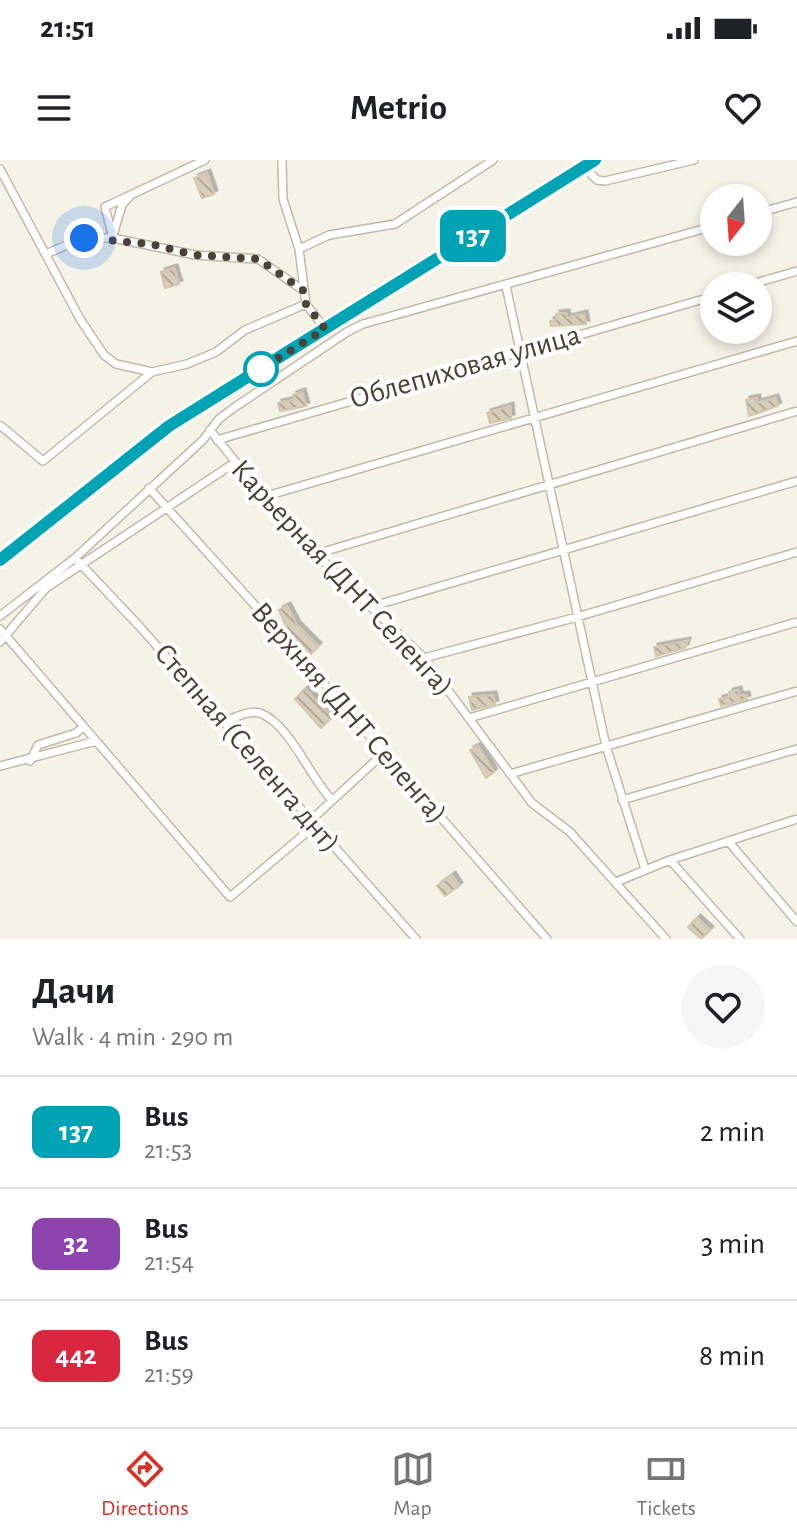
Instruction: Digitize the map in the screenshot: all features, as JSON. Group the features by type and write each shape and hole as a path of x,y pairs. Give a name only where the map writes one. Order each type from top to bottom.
{"main road":[{"path":"0,560 169,426 589,163"}],"street":[{"path":"113,238 105,207 205,160"},
{"path":"282,160 283,199 299,249 306,304 323,330 321,351"},
{"path":"299,249 329,235 395,224 493,160"},
{"path":"589,163 597,180 605,181 694,160"},
{"path":"0,169 48,253 59,282 104,355 132,370 152,372 187,364 216,352 245,330 306,304"},
{"path":"113,238 122,205 133,193"},
{"path":"772,209 797,202"},
{"path":"3,639 46,588 235,407 363,324 700,230"},
{"path":"48,253 84,238 113,238 195,255 258,259 304,291"},
{"path":"772,278 797,271"},
{"path":"506,286 606,746 645,869"},
{"name":"Облепиховая улица","path":"217,440 700,300"},
{"path":"263,497 797,341"},
{"path":"1,426 43,461 152,372"},
{"path":"316,554 797,411"},
{"name":"Карьерная (ДНТ Селенга)","path":"210,430 263,497 316,554 424,658 532,803 570,832 666,939"},
{"path":"0,616 77,561 168,510 234,463"},
{"path":"370,607 797,481"},
{"name":"Верхняя (ДНТ Селенга)","path":"149,488 547,939"},
{"path":"424,658 797,552"},
{"name":"Степная (Селенга днт)","path":"77,561 416,939"},
{"path":"469,718 797,622"},
{"path":"0,629 3,639 96,741 230,897 307,832 311,820 384,753"},
{"path":"510,774 797,691"},
{"path":"223,722 248,713 260,713 297,748 318,785 332,800"},
{"path":"30,761 38,745 76,733 83,727"},
{"path":"0,766 30,761 96,741"},
{"path":"622,800 797,749"},
{"path":"616,882 670,860 797,819"},
{"path":"728,841 797,922"},
{"path":"670,860 740,939"}],"building":[{"path":"207,173 214,194 202,198 194,178"},
{"path":"174,268 179,284 165,288 161,272"},
{"path":"566,313 567,318 584,314 586,324 551,326 550,321 556,320 556,314"},
{"path":"302,392 306,406 280,411 278,403 294,400 293,395"},
{"path":"757,398 757,403 775,398 778,406 749,416 746,400"},
{"path":"510,406 511,418 490,423 487,413"},
{"path":"287,606 297,625 318,646 309,656 289,633 279,610"},
{"path":"687,641 685,648 656,656 654,647"},
{"path":"305,689 332,717 321,728 295,699"},
{"path":"738,690 739,696 746,695 747,699 721,706 719,699 730,697 729,692"},
{"path":"493,695 495,704 472,710 469,697"},
{"path":"478,746 494,772 486,778 470,750"},
{"path":"452,875 459,886 445,896 437,886"},
{"path":"697,918 710,930 701,939 688,927"}],"bus line":[{"name":"137","path":"0,560 11,548 169,426 595,160"}],"route":[{"path":"84,238 113,238 195,255 258,259 271,266 292,285 304,291 306,304 325,329 261,369"}]}
